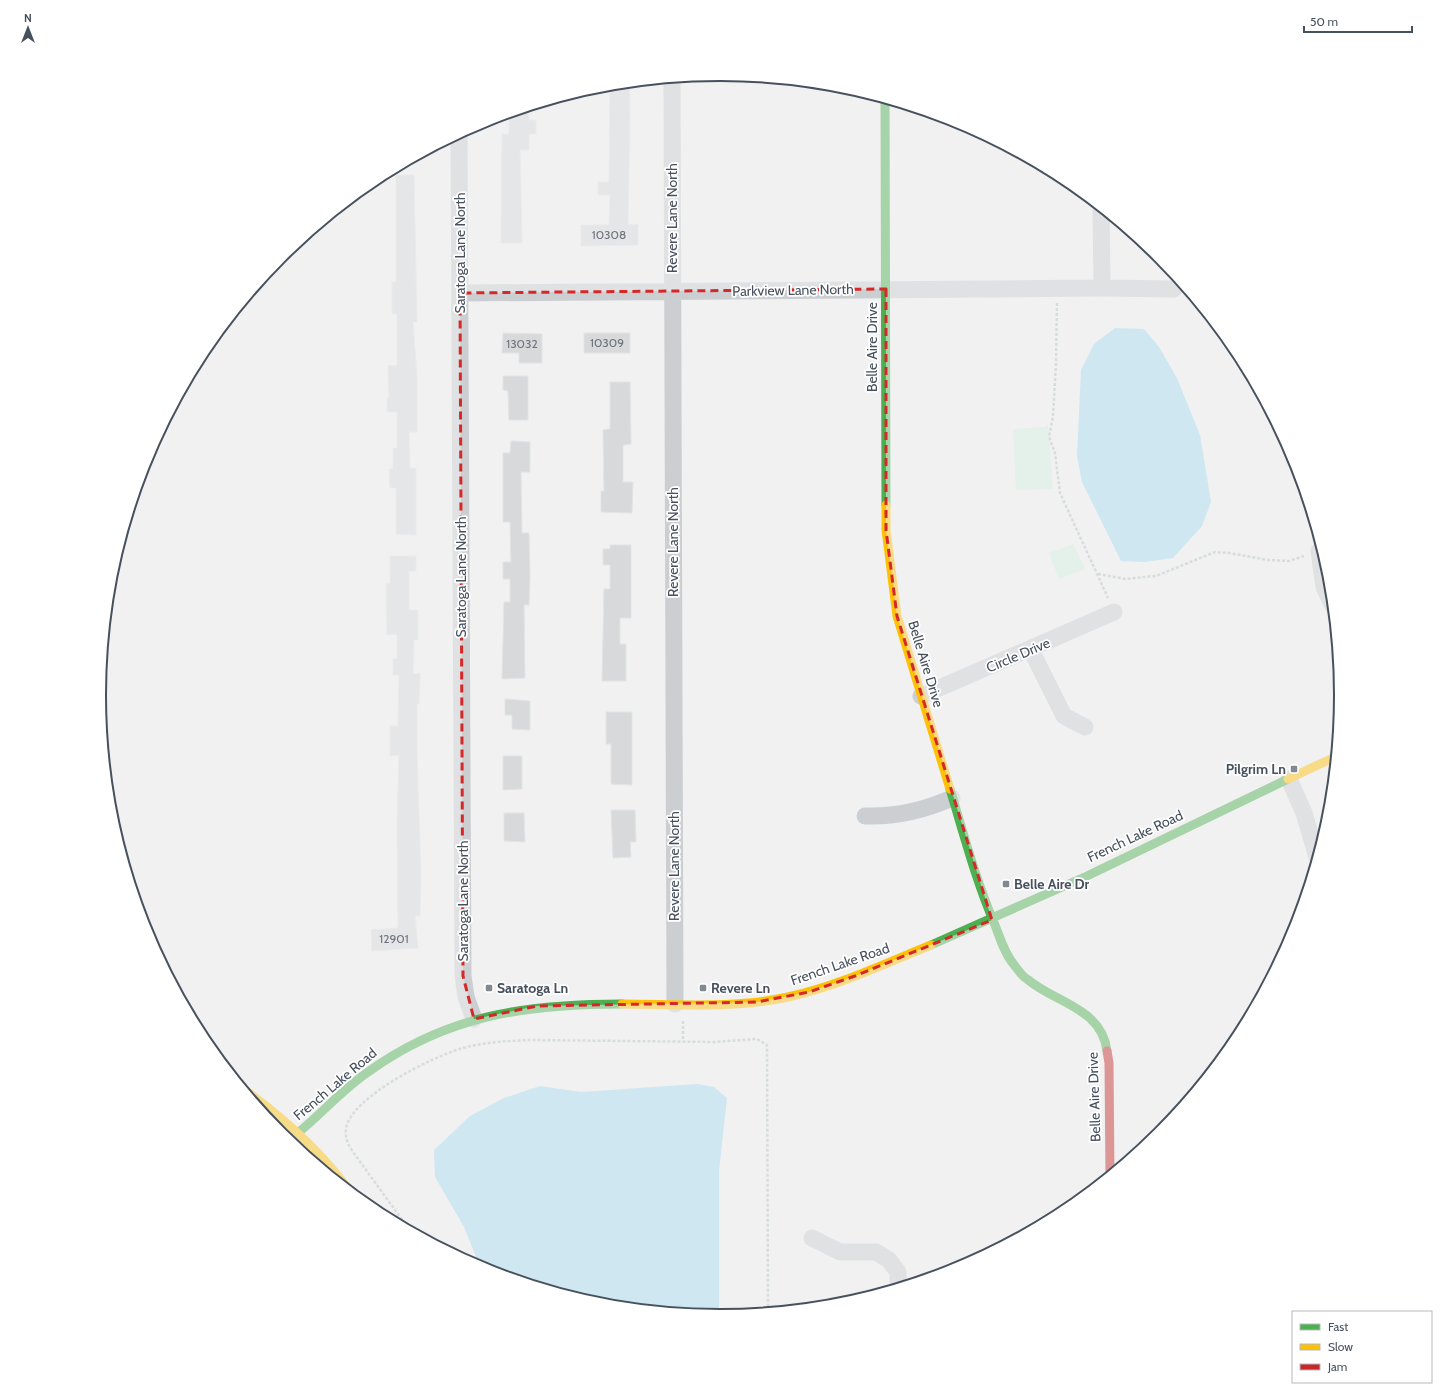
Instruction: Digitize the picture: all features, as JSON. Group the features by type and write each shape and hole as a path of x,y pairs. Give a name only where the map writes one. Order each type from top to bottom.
{"street":[{"name":"Revere Lane North","path":"672,83 675,1004"},
{"name":"Belle Aire Drive","path":"885,104 886,530 897,616 952,798 992,920 1013,964 1026,979 1044,991 1087,1014 1098,1026 1106,1041 1109,1063 1110,1170"},
{"name":"Saratoga Lane North","path":"459,139 463,976 466,997 474,1019"},
{"path":"1101,214 1102,288"},
{"name":"Parkview Lane North","path":"460,293 886,289 1174,289"},
{"path":"1322,570 1325,589"},
{"name":"Circle Drive","path":"921,696 1031,650 1114,612"},
{"path":"1031,650 1064,716 1085,728"},
{"name":"French Lake Road","path":"293,1137 324,1112 340,1094 390,1056 439,1031 474,1019 506,1011 560,1004 721,1005 757,1002 808,992 855,976 992,920 1331,759"},
{"path":"1289,779 1304,813 1315,850"},
{"path":"865,816 884,817 934,806 952,798"},
{"name":"French Lake Road","path":"255,1097 277,1113 290,1135"},
{"path":"296,1141 325,1158 340,1178"},
{"path":"812,1238 840,1252 876,1252 889,1260 898,1280"}],"path":[{"path":"1057,289 1056,363 1053,416 1049,437 1055,453 1060,493 1114,612"},
{"path":"1098,574 1126,579 1156,576 1215,552 1268,560 1289,561 1317,552"},
{"path":"404,1222 348,1144 346,1129 354,1111 387,1084 425,1062 463,1048 500,1042 530,1040 714,1042 757,1039 767,1045 768,1308"}],"highlighted area":[{"path":"886,289 886,530 897,616 992,920 855,976 809,992 757,1002 537,1006 474,1019 463,976 460,293"}],"green space":[{"path":"1048,424 1053,489 1016,490 1013,429 1045,427"},
{"path":"1073,544 1085,569 1059,579 1049,553"}],"water":[{"path":"1115,328 1144,329 1159,347 1177,378 1200,435 1211,502 1202,526 1173,558 1144,562 1121,561 1082,482 1077,456 1081,370 1094,344"},
{"path":"697,1084 714,1087 727,1098 719,1171 719,1310 680,1309 640,1305 600,1298 561,1289 522,1277 477,1260 464,1227 435,1177 434,1150 470,1116 504,1098 540,1086 581,1092"}],"building":[{"path":"629,88 628,225 638,224 638,245 581,246 581,225 609,225 610,195 598,195 598,182 609,182 610,91"},
{"path":"528,112 529,120 536,120 536,134 529,134 529,150 520,150 522,243 501,243 502,134 509,134 509,119"},
{"path":"396,175 414,175 417,322 413,322 417,378 417,432 409,432 410,468 416,468 416,535 396,534 396,488 390,488 389,469 393,469 393,448 397,448 397,412 387,412 387,398 389,398 388,365 397,366 397,314 392,314 392,282 396,282"},
{"path":"503,333 542,334 542,363 519,363 519,353 502,353"},
{"path":"584,333 630,333 630,353 584,353"},
{"path":"503,376 528,376 528,420 509,420 508,391 503,390"},
{"path":"610,382 630,382 631,444 623,445 623,482 633,482 632,513 601,512 601,491 604,491 603,430 610,429"},
{"path":"511,441 530,442 530,472 521,472 522,533 529,533 529,605 524,605 525,678 502,679 504,602 510,602 510,579 503,579 503,562 511,562 510,522 503,522 503,453 510,453"},
{"path":"610,545 631,545 631,618 620,618 620,644 626,644 626,681 602,681 604,589 610,589 610,565 603,565 603,549 610,549"},
{"path":"390,556 416,556 416,571 409,571 409,610 418,610 418,640 414,640 413,674 420,673 419,704 417,704 417,755 421,872 420,916 415,916 418,948 372,951 371,930 398,928 397,822 399,755 390,756 390,726 398,726 399,675 393,675 393,659 397,659 397,634 387,635 386,583 390,584"},
{"path":"505,699 530,701 530,730 512,729 512,715 505,715"},
{"path":"606,712 632,712 632,785 611,784 611,744 606,744"},
{"path":"503,756 522,756 522,789 503,790"},
{"path":"611,810 635,810 636,842 630,842 631,857 613,858"},
{"path":"504,813 524,813 525,842 504,841"}],"traffic: fast":[{"path":"885,104 886,505"},
{"path":"931,945 1087,876 1288,779"},
{"path":"950,789 982,892 1008,957 1025,978 1087,1016 1096,1025 1103,1037 1107,1051"},
{"path":"299,1132 341,1093 368,1072 398,1053 428,1037 458,1025 520,1010 622,1004"}],"traffic: slow":[{"path":"886,505 886,530 897,616 950,789"},
{"path":"1288,779 1331,759"},
{"path":"622,1004 684,1005 768,1001 807,992 843,981 931,945"},
{"path":"255,1098 273,1111 301,1136 338,1176"}],"traffic: jam":[{"path":"1107,1051 1109,1063 1110,1170"}],"place":[{"name":"Pilgrim Ln","path":"1294,769"},
{"name":"Belle Aire Dr","path":"1006,884"},
{"name":"Saratoga Ln","path":"489,988"},
{"name":"Revere Ln","path":"703,988"}]}
